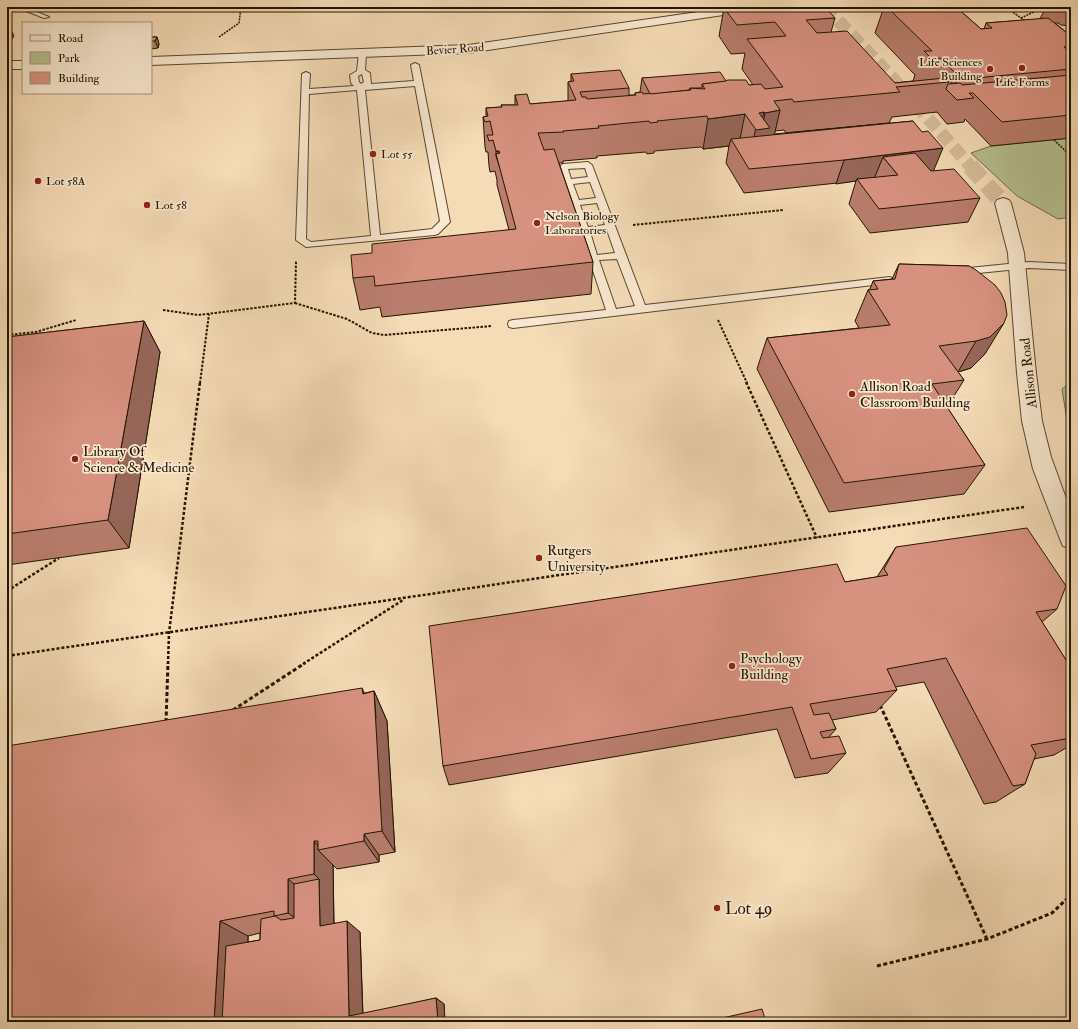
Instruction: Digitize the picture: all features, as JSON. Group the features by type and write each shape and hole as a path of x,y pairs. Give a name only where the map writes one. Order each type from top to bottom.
{"street":[{"name":"Bevier Road","path":"152,61 468,49 757,7"},
{"path":"7,65 22,65"},
{"name":"Allison Road","path":"1003,203 1016,250 1022,309 1026,379 1037,445 1057,504 1071,539"}],"lane":[{"path":"19,7 46,17"},
{"path":"362,54 361,72 354,75 355,83 361,88 376,238"},
{"path":"306,74 301,240 309,245 435,232 445,222 415,65"},
{"path":"306,92 419,83"},
{"path":"612,313 563,167 588,164 642,309"},
{"path":"568,182 593,179"},
{"path":"575,203 602,200"},
{"path":"584,230 611,227"},
{"path":"594,258 622,255"},
{"path":"950,273 1018,265 1050,264 1071,266"},
{"path":"513,324 902,279"}],"path":[{"path":"217,38 239,23 241,7"},
{"path":"1006,7 1026,23"},
{"path":"1021,18 1044,7"},
{"path":"1054,140 1071,156"},
{"path":"611,227 783,210"},
{"path":"295,303 296,255"},
{"path":"163,310 198,315 295,303 347,319 372,333 384,335 513,324"},
{"path":"715,313 817,538"},
{"path":"166,723 169,633 209,314"},
{"path":"7,335 36,332 76,320"},
{"path":"7,656 1024,507"},
{"path":"7,591 59,558"},
{"path":"231,711 405,598"},
{"path":"877,698 986,939"},
{"path":"877,966 986,939 1052,913 1071,896"}],"green space":[{"path":"1071,138 1071,217 1058,219 1017,196 971,153 991,146"},
{"path":"1071,382 1071,445 1062,389"}],"building":[{"path":"825,7 835,18 806,20 817,33 847,31 895,83 945,78 949,82 896,87 900,92 794,102 792,99 774,101 780,110 759,113 770,128 756,130 745,114 708,119 707,116 650,123 649,121 598,126 599,128 563,131 564,132 538,133 544,150 554,149 593,262 375,286 374,276 353,278 351,255 372,253 372,244 516,229 496,154 500,153 499,151 496,151 493,140 489,141 487,135 493,135 490,121 485,122 483,117 488,116 486,108 502,107 501,105 518,105 515,95 527,94 530,104 576,100 568,82 574,81 571,74 620,70 629,88 580,92 582,97 586,97 587,99 636,95 635,93 642,92 643,94 691,90 690,88 705,89 702,84 729,80 746,80 749,85 761,84 765,89 783,87 747,39 786,36 775,22 737,25 724,8"},
{"path":"887,7 956,7 981,29 992,28 986,23 1048,18 1071,36 1071,46 1064,47 1071,53 1071,69 965,79 960,72 955,73 941,58 932,59 924,51 932,51"},
{"path":"152,37 157,37 155,41 152,41"},
{"path":"720,72 726,81 702,84 702,88 690,88 689,90 650,94 642,78"},
{"path":"1071,75 1071,115 1002,122 973,93 969,93 974,98 957,100 946,89 948,84 960,83 962,85"},
{"path":"913,121 922,132 928,131 943,148 844,160 749,169 731,139"},
{"path":"915,153 931,171 954,169 980,198 879,209 857,179 898,175 883,157"},
{"name":"Allison Road Classroom Building","path":"899,264 969,266 995,285 1005,302 1007,315 1004,323 990,337 976,341 939,346 964,380 932,384 985,465 844,483 767,338 890,325 868,290 878,289 873,281 895,279"},
{"name":"Library Of Science & Medicine","path":"144,321 108,520 7,534 7,337"},
{"name":"Psychology Building","path":"1027,528 1066,586 1057,609 1036,612 1071,668 1071,738 1031,745 1036,754 1025,784 1013,786 946,658 887,669 897,690 810,704 814,715 829,713 836,729 820,732 823,738 839,736 846,753 811,759 792,707 443,766 429,626 837,564 845,582 888,575 884,569 896,547"},
{"path":"362,688 363,694 374,691 382,831 364,834 364,841 318,850 318,841 314,841 314,874 288,879 288,913 274,916 274,911 220,921 214,1022 7,1022 7,746"},
{"path":"319,879 320,926 347,921 349,1016 436,998 438,1022 222,1022 226,946 260,940 261,919 275,916 281,920 294,918 294,884"},
{"path":"762,1009 766,1022 705,1022"}],"tunnel":[{"path":"825,7 887,72 971,167"},
{"path":"970,166 1003,203"}],"place":[{"name":"Life Forms","path":"1022,68"},
{"name":"Life Sciences Building","path":"990,69"},
{"name":"Lot 55","path":"373,154"},
{"name":"Lot 58A","path":"38,181"},
{"name":"Lot 58","path":"147,205"},
{"name":"Nelson Biology Laboratories","path":"537,223"},
{"name":"Allison Road Classroom Building","path":"852,394"},
{"name":"Library Of Science & Medicine","path":"75,459"},
{"name":"Rutgers University","path":"539,558"},
{"name":"Psychology Building","path":"732,666"},
{"name":"Lot 49","path":"717,908"}]}
